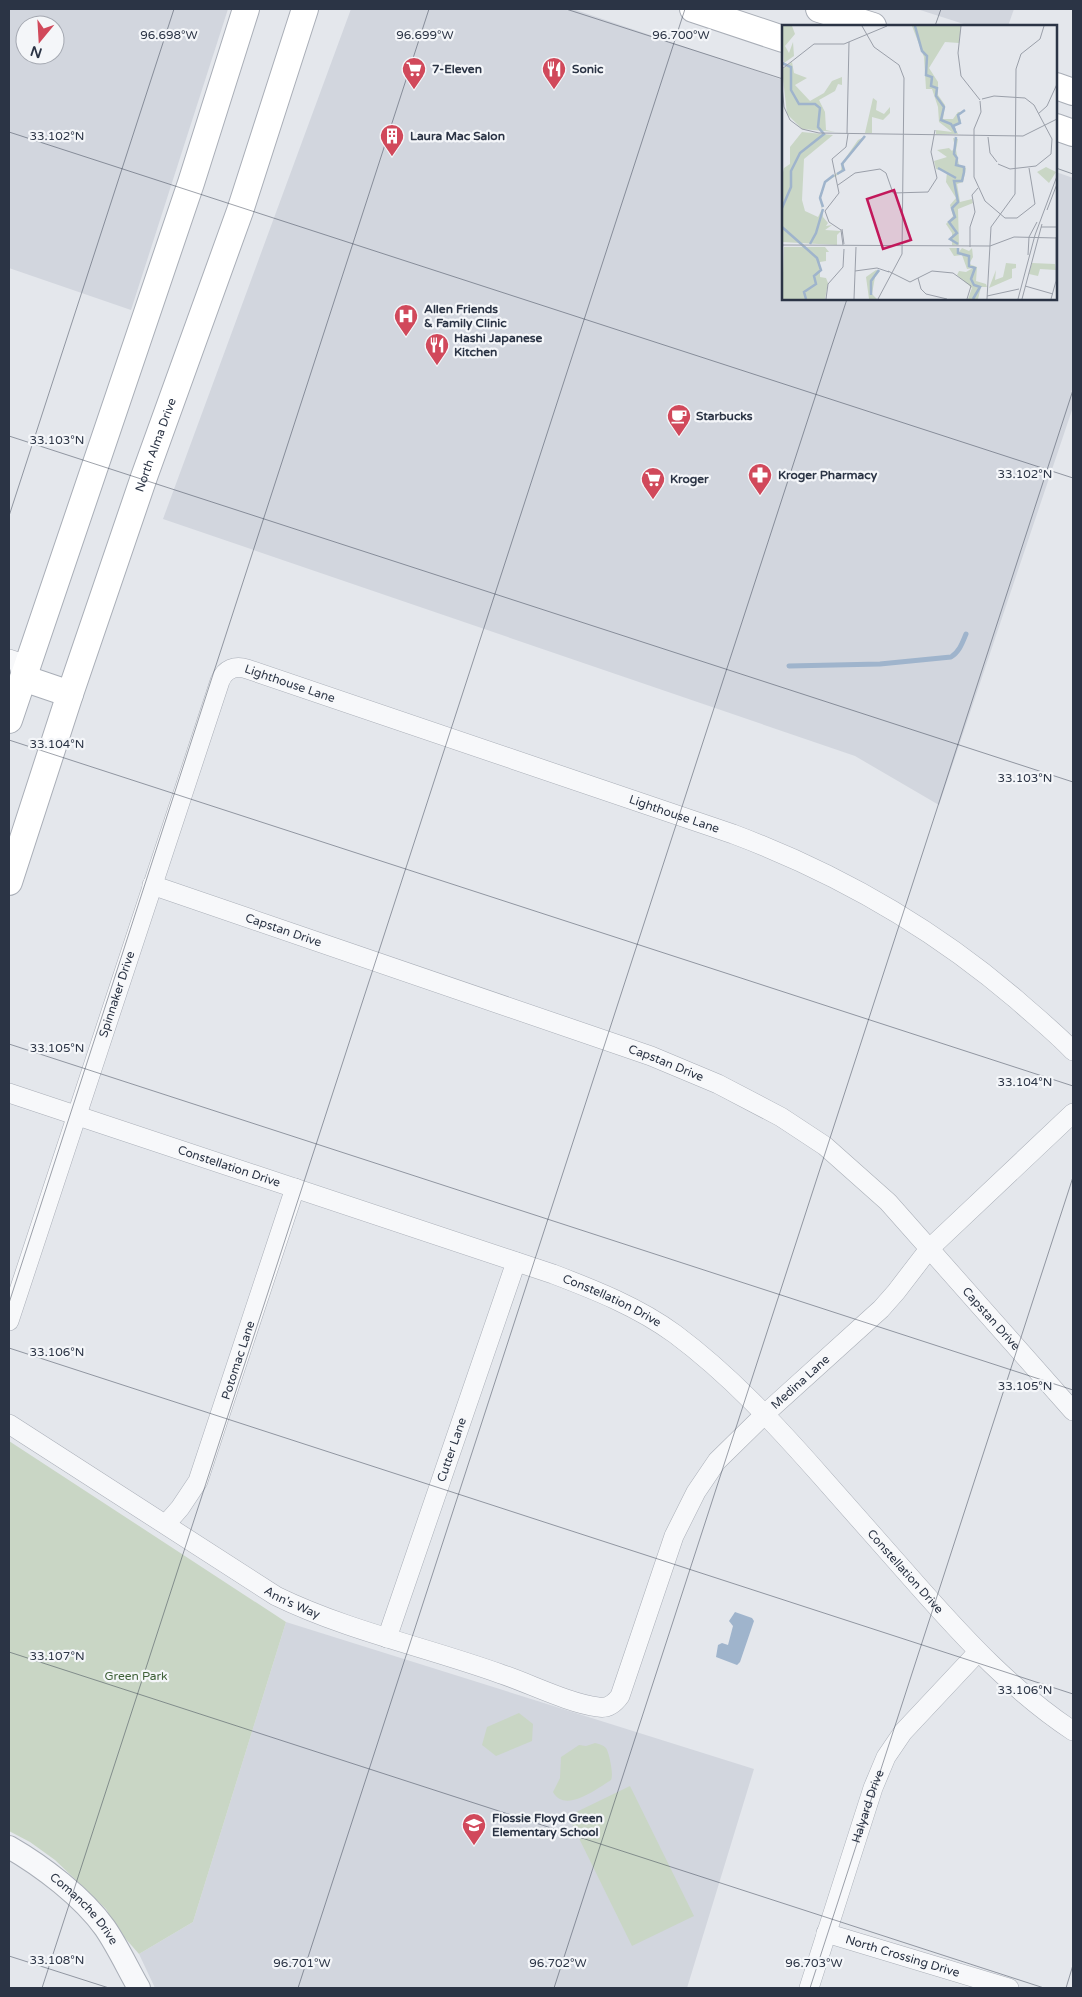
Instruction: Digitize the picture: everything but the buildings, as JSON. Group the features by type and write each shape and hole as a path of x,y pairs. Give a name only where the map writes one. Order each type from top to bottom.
{"main road":[{"path":"9,720 13,675 191,183 246,9"},
{"name":"North Alma Drive","path":"9,882 144,476 240,211 305,9"},
{"path":"693,9 782,38"},
{"path":"806,25 812,9"},
{"path":"819,9 870,25"},
{"path":"1057,86 1073,92"},
{"path":"1057,127 1073,132"},
{"path":"13,675 70,694"}],"street":[{"name":"Lighthouse Lane","path":"228,670 241,667 257,672 733,834 797,860 848,885 930,934 990,977 1073,1051"},
{"name":"Spinnaker Drive","path":"9,1320 220,681 228,670"},
{"name":"Capstan Drive","path":"152,885 651,1056 718,1084 781,1117 825,1146 888,1202 1073,1410"},
{"name":"Constellation Drive","path":"9,1093 516,1262 593,1289 634,1308 674,1333 717,1368 766,1413 978,1652 1022,1693 1073,1731"},
{"name":"Medina Lane","path":"610,1706 620,1696 674,1536 696,1492 717,1461 766,1413 880,1309 896,1292 929,1249 1073,1113"},
{"name":"Potomac Lane","path":"166,1524 180,1508 198,1481 295,1188"},
{"name":"Cutter Lane","path":"387,1638 516,1262"},
{"name":"Ann's Way","path":"9,1424 276,1596 308,1611 387,1638 501,1673 576,1702 596,1707 610,1706"},
{"name":"Halyard Drive","path":"809,1988 873,1788 886,1757 913,1720 978,1652"},
{"name":"Comanche Drive","path":"9,1848 31,1860 55,1878 105,1928 139,1988"},
{"name":"North Crossing Drive","path":"826,1933 1008,1988"}],"shaded area":[{"path":"9,9 228,9 131,310 9,268"},
{"path":"351,9 573,9 782,80 782,300 1057,300 1057,172 1073,178 1073,407 939,805 855,756 163,519"},
{"path":"917,9 1014,9 1008,25 967,25"},
{"name":"Flossie Floyd Green Elementary School","path":"286,1622 754,1769 687,1988 155,1988 139,1954 193,1922"}],"green space":[{"name":"Green Park","path":"9,1441 286,1622 193,1922 139,1954 118,1930 106,1909 55,1860 30,1842 9,1831"},
{"path":"519,1713 533,1724 532,1741 496,1756 482,1745 487,1727"},
{"path":"595,1743 604,1746 607,1750 612,1769 611,1780 582,1797 565,1801 558,1798 553,1792 560,1778 561,1757 579,1745 586,1746"},
{"path":"630,1786 694,1916 632,1946 568,1816"}],"water":[{"path":"735,1612 752,1618 754,1621 740,1662 737,1665 716,1657 718,1645 722,1643 728,1645 733,1626 729,1621"}],"waterway":[{"path":"789,666 880,664 951,657 962,644 966,634"}],"place":[{"name":"7-Eleven","path":"414,90"},
{"name":"Sonic","path":"554,90"},
{"name":"Laura Mac Salon","path":"392,157"},
{"name":"Allen Friends & Family Clinic","path":"406,337"},
{"name":"Hashi Japanese Kitchen","path":"437,366"},
{"name":"Starbucks","path":"679,437"},
{"name":"Kroger Pharmacy","path":"760,496"},
{"name":"Kroger","path":"653,500"},
{"name":"Flossie Floyd Green Elementary School","path":"474,1846"}]}
